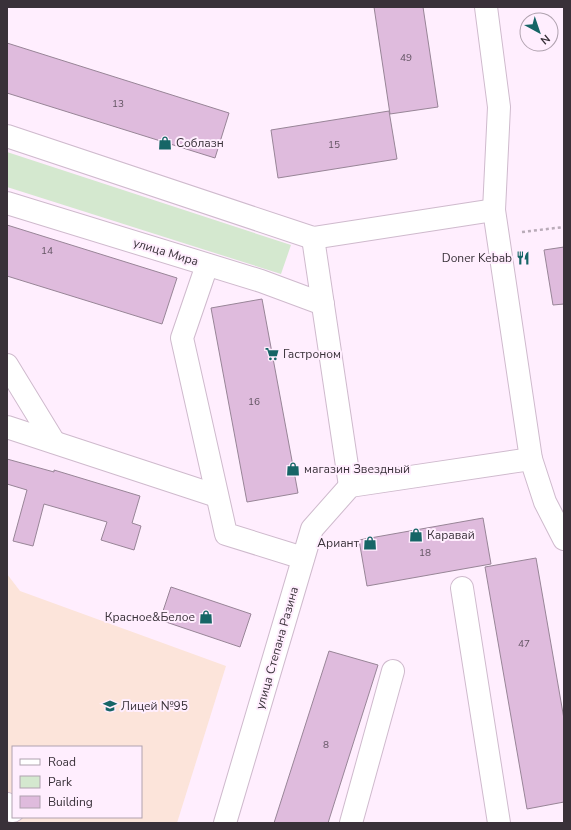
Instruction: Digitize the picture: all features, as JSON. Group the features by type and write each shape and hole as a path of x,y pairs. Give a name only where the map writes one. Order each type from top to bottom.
{"street":[{"path":"486,7 499,108 494,210 497,235 531,459 546,502 564,538"},
{"path":"7,136 313,238 494,210"},
{"name":"улица Мира","path":"7,203 261,281 323,304"},
{"path":"313,238 350,486 531,459"},
{"path":"207,265 182,338 226,534 303,558"},
{"path":"7,365 54,442"},
{"path":"7,427 217,496"},
{"name":"улица Степана Разина","path":"225,823 312,529 350,486"},
{"path":"462,588 499,823"},
{"path":"351,823 393,671"}],"path":[{"path":"497,235 564,227"}],"shaded area":[{"name":"Лицей №95","path":"7,574 20,591 226,666 177,823 7,823"}],"green space":[{"path":"7,152 291,245 281,274 7,187"}],"building":[{"path":"374,7 423,7 438,107 390,114"},
{"path":"7,43 229,113 215,158 7,93"},
{"path":"389,111 397,159 278,178 271,130"},
{"path":"7,225 177,278 162,324 7,276"},
{"path":"564,247 564,304 553,305 544,250"},
{"path":"262,299 298,493 247,502 211,308"},
{"path":"7,459 54,472 54,470 140,496 132,523 141,526 134,550 101,540 107,522 44,504 33,546 13,541 27,490 7,484"},
{"path":"483,518 491,564 367,586 359,540"},
{"path":"536,558 564,719 564,802 527,809 485,567"},
{"name":"Красное&Белое","path":"171,587 251,614 240,647 160,620"},
{"path":"329,651 378,665 328,823 274,823"}],"place":[{"name":"Соблазн","path":"165,143"},
{"name":"Doner Kebab","path":"523,258"},
{"name":"Гастроном","path":"272,354"},
{"name":"магазин Звездный","path":"293,469"},
{"name":"Каравай","path":"416,535"},
{"name":"Ариант","path":"370,543"},
{"name":"Красное&Белое","path":"206,617"},
{"name":"Лицей №95","path":"110,706"}]}
